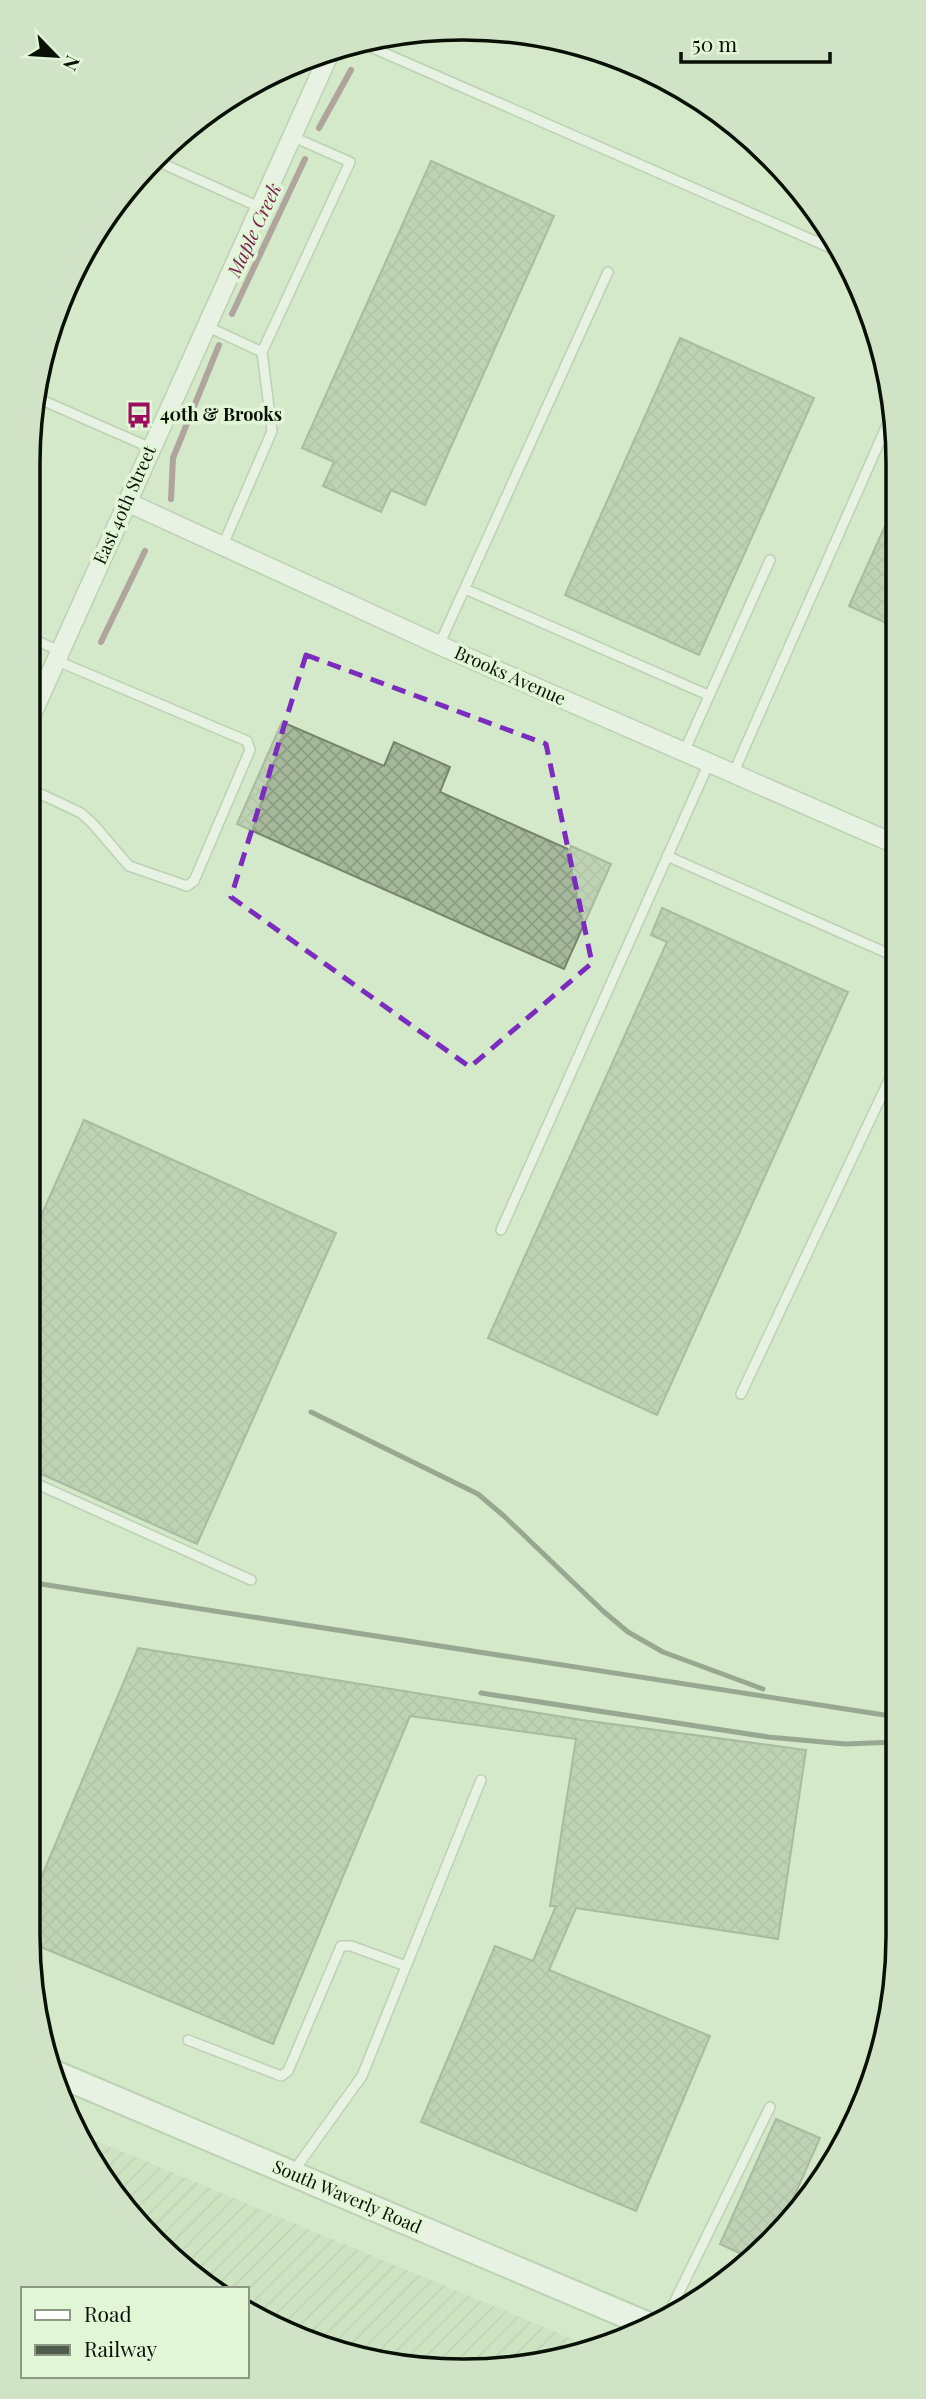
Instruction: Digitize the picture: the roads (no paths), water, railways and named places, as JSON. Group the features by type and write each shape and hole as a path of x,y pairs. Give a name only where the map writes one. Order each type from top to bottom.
{"main road":[{"name":"South Waverly Road","path":"65,2077 638,2321"}],"street":[{"name":"East 40th Street","path":"40,696 325,64"},
{"name":"Brooks Avenue","path":"127,502 439,645 886,841"}],"lane":[{"path":"376,49 825,246"},
{"path":"223,545 272,431 262,352 349,162 291,136"},
{"path":"164,164 259,206"},
{"path":"439,645 608,272"},
{"path":"206,326 262,352"},
{"path":"45,401 151,448"},
{"path":"733,774 885,431"},
{"path":"684,752 770,560"},
{"path":"465,589 708,695"},
{"path":"40,645 58,656 247,741 250,750 194,881 187,886 129,866 81,813 40,794"},
{"path":"501,1230 709,763"},
{"path":"667,856 886,953"},
{"path":"741,1394 886,1086"},
{"path":"40,1485 251,1580"},
{"path":"292,2173 362,2076 481,1780"},
{"path":"188,2040 281,2076 288,2071 341,1946 351,1945 406,1966"},
{"path":"675,2302 770,2107"}],"waterway":[{"name":"Maple Creek","path":"319,128 351,70"},
{"name":"Maple Creek","path":"232,314 305,159"},
{"name":"Maple Creek","path":"171,499 173,458 219,345"},
{"name":"Maple Creek","path":"101,642 145,551"}],"railway":[{"path":"311,1412 478,1494 628,1632 663,1652 763,1689"},
{"path":"40,1584 886,1715"},
{"path":"481,1693 768,1737 845,1744 886,1742"}],"place":[{"name":"40th & Brooks","path":"139,415"}]}
